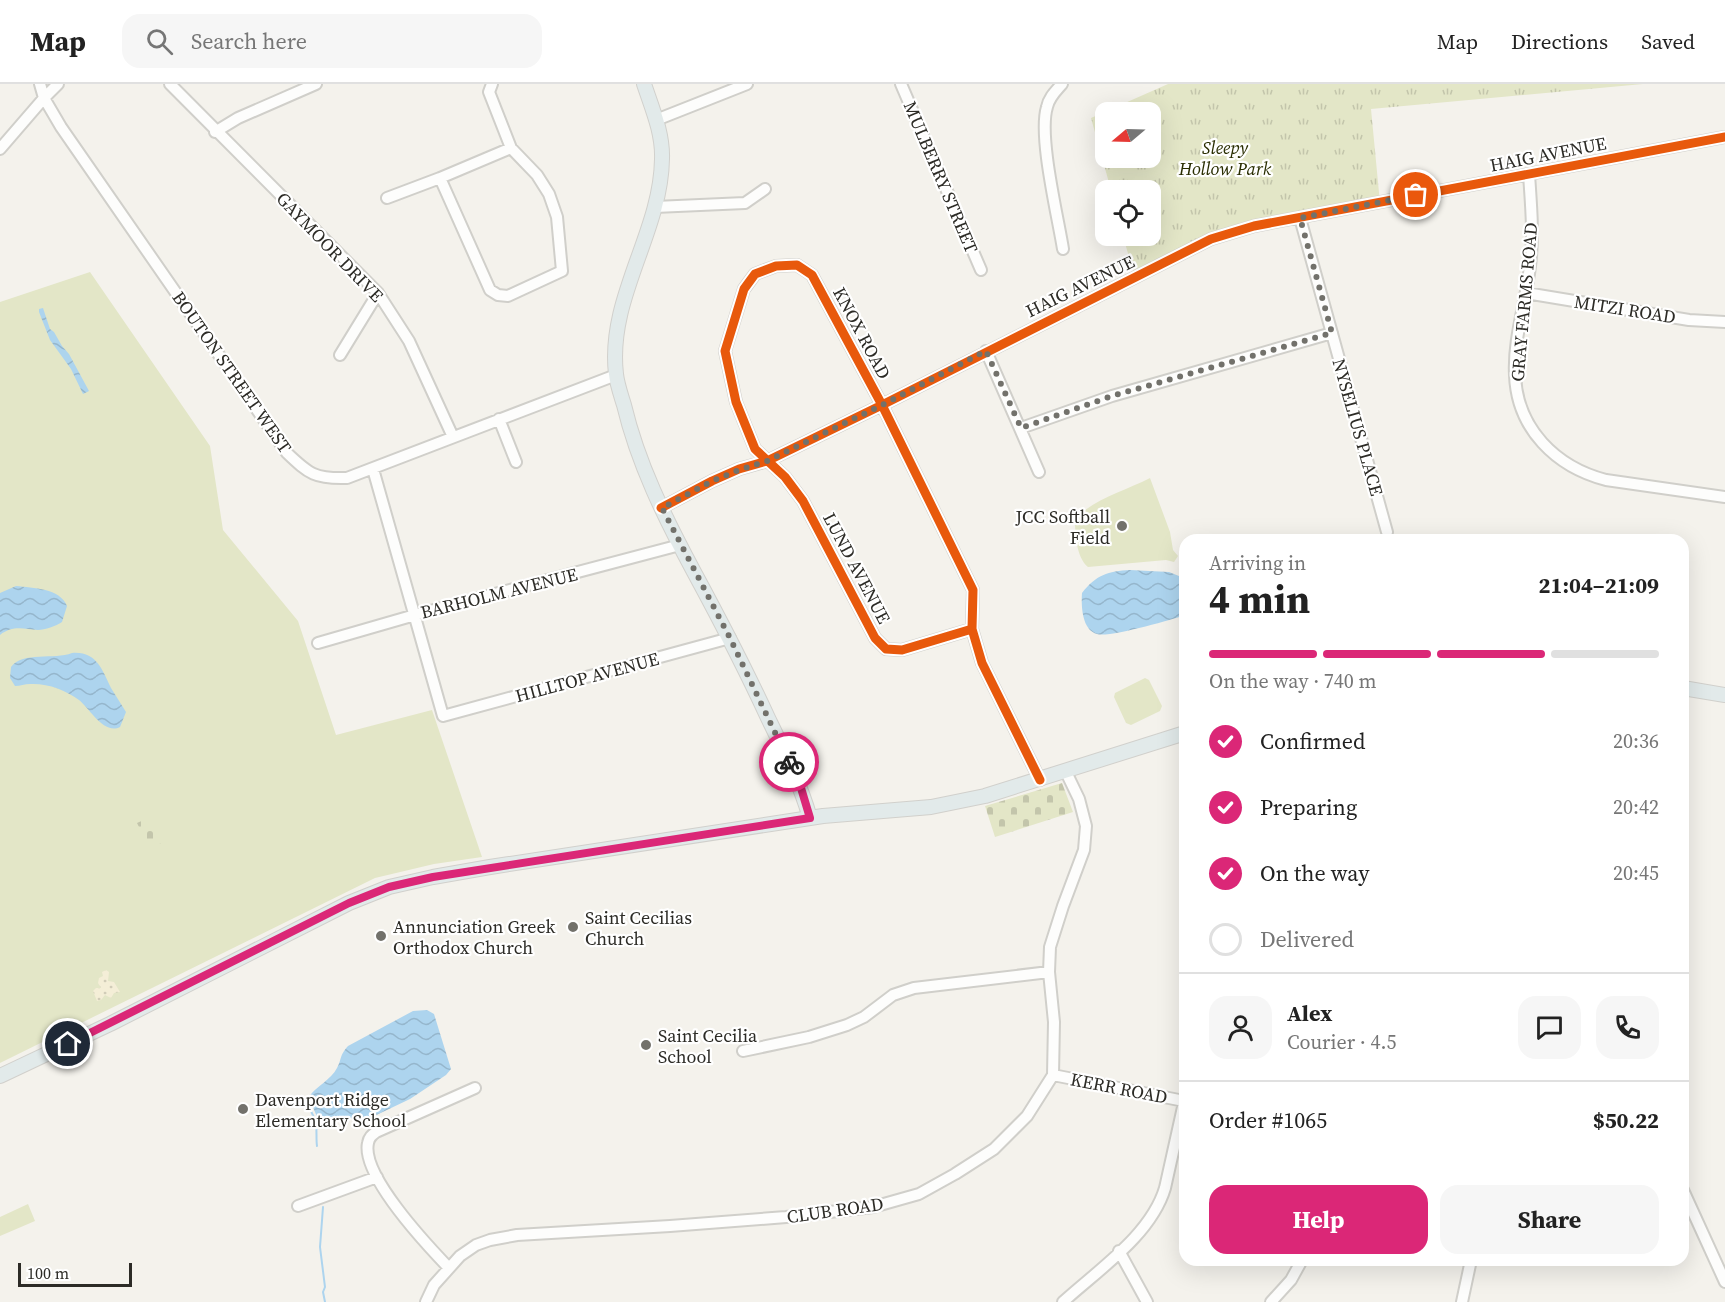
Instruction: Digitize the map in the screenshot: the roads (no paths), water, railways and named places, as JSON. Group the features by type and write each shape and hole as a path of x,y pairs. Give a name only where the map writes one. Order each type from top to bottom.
{"main road":[{"path":"644,84 656,120 662,156 661,183 620,313 615,343 616,375 639,459 680,545 730,638 801,788 810,818"},
{"path":"1689,689 1725,694"},
{"path":"0,1076 110,1024 349,903 389,887 490,867 810,818 931,807 985,796 1179,735"}],"street":[{"name":"BOUTON STREET WEST","path":"40,84 44,98 61,128 286,453 306,472 326,479 347,478 616,375"},
{"path":"0,149 58,84"},
{"name":"GAYMOOR DRIVE","path":"170,84 215,132 378,293 410,341 453,437"},
{"path":"215,132 238,118 316,84"},
{"path":"440,178 490,290 498,295 508,296 562,271 557,217 549,194 537,175 511,148 489,92 492,84"},
{"path":"656,120 747,84"},
{"name":"MULBERRY STREET","path":"901,84 981,270"},
{"path":"1062,84 1051,97 1046,108 1045,121 1048,161 1063,249"},
{"name":"HAIG AVENUE","path":"662,508 712,481 767,461 882,405 1211,239 1254,226 1725,137"},
{"path":"387,198 511,148"},
{"name":"GRAY FARMS ROAD","path":"1529,174 1532,241 1516,356 1515,382 1521,408 1541,444 1554,456 1587,475 1606,480 1725,497"},
{"path":"655,207 745,203 765,189"},
{"name":"NYSELIUS PLACE","path":"1300,218 1387,532"},
{"name":"KNOX ROAD","path":"767,461 755,449 736,402 725,351 744,289 755,274 776,266 797,265 812,274 882,405 973,590 972,629 981,663 1040,780"},
{"path":"340,355 378,293"},
{"name":"MITZI ROAD","path":"1526,293 1689,320 1725,322"},
{"path":"1021,428 1112,396 1332,333"},
{"path":"986,351 1039,472"},
{"path":"500,419 516,462"},
{"name":"LUND AVENUE","path":"767,461 785,477 803,501 875,638 886,649 902,650 972,629"},
{"path":"373,469 415,615"},
{"name":"BARHOLM AVENUE","path":"318,643 680,545"},
{"name":"HILLTOP AVENUE","path":"415,615 443,716 730,638"},
{"path":"1053,1075 1054,1022 1048,972 1050,947 1084,850 1086,826 1079,799 1066,771"},
{"path":"743,1051 809,1037 847,1025 864,1017 893,995 914,988 1048,972"},
{"name":"KERR ROAD","path":"1053,1075 1179,1099"},
{"name":"CLUB ROAD","path":"426,1302 434,1285 448,1267 476,1245 490,1240 517,1235 786,1217 873,1207 919,1194 994,1149 1027,1116 1053,1075"},
{"path":"448,1267 403,1218 377,1177 368,1154 367,1143 376,1132 475,1088"},
{"path":"1063,1302 1142,1229 1161,1201 1179,1128"},
{"path":"298,1206 377,1177"},
{"path":"1689,1203 1725,1282"},
{"path":"1119,1251 1147,1302"},
{"path":"1271,1302 1291,1280 1299,1266"},
{"path":"1462,1302 1470,1266"}],"water":[{"path":"43,308 50,329 69,354 89,391 83,394 71,369 50,340 39,312 39,309"},
{"path":"1115,571 1169,572 1179,576 1179,617 1103,635 1092,632 1085,623 1082,593 1098,578"},
{"path":"16,586 38,588 58,596 67,606 62,622 44,629 14,629 0,635 0,593"},
{"path":"80,653 93,658 101,668 126,712 120,727 114,729 103,724 79,700 62,690 36,684 15,686 10,678 11,667 23,659"},
{"path":"427,1010 434,1014 451,1069 446,1075 410,1099 368,1119 317,1117 309,1097 334,1072 348,1046 413,1011"}],"waterway":[{"path":"278,1105 293,1100 309,1104 316,1122 317,1146"},
{"path":"323,1207 320,1247 325,1302"}],"place":[{"name":"JCC Softball Field","path":"1122,526"},
{"name":"Saint Cecilias Church","path":"573,927"},
{"name":"Annunciation Greek Orthodox Church","path":"381,936"},
{"name":"Saint Cecilia School","path":"646,1045"},
{"name":"Davenport Ridge Elementary School","path":"243,1109"}],"park label":[{"name":"Sleepy Hollow Park","path":"1225,157"}]}
